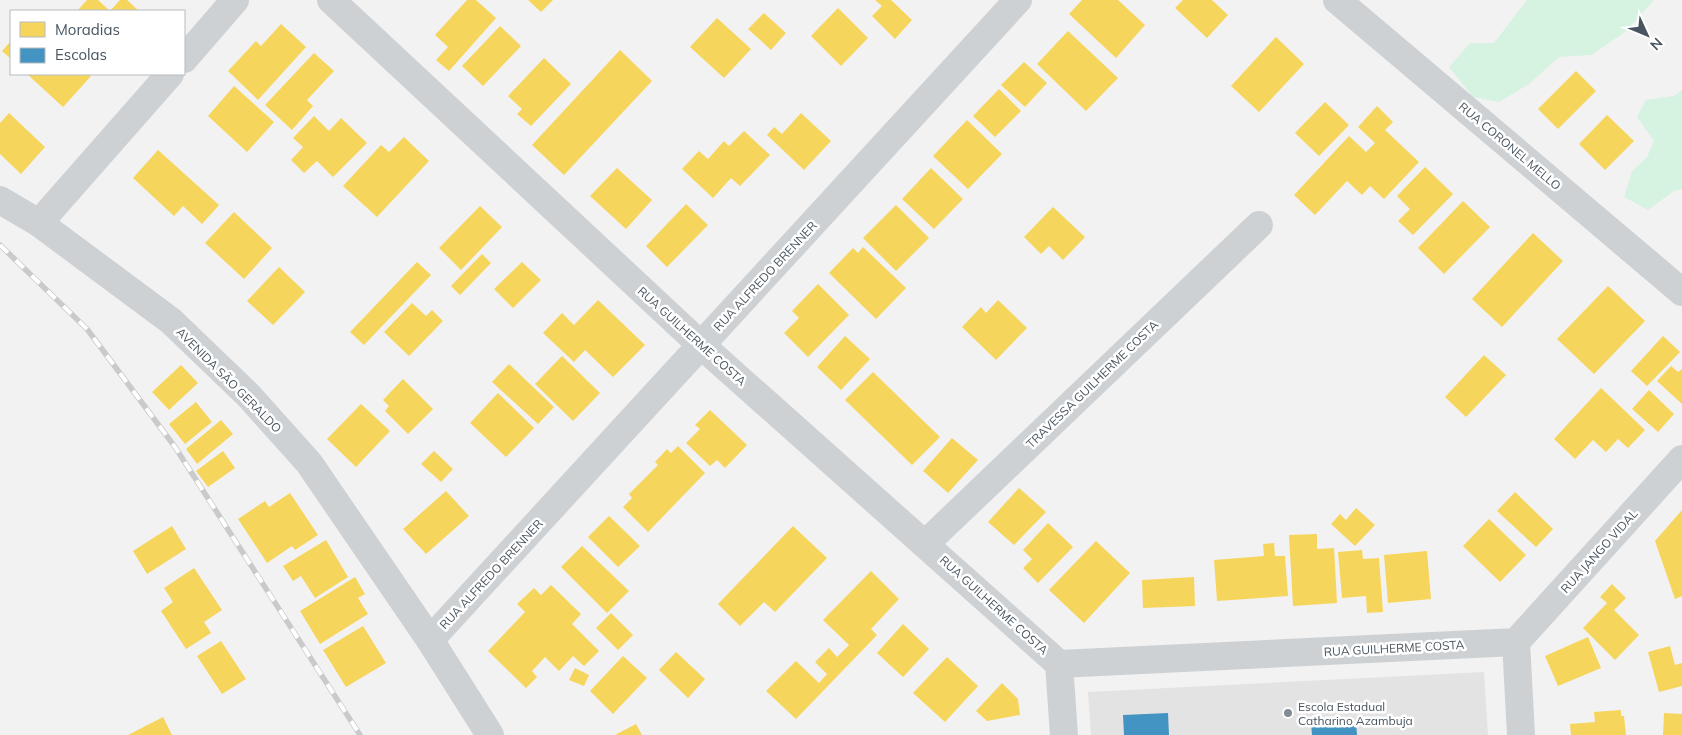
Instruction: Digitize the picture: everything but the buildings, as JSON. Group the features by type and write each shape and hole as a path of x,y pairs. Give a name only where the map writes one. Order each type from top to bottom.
{"street":[{"path":"185,58 235,0"},
{"name":"RUA GUILHERME COSTA","path":"331,0 701,346 1060,664 1516,642"},
{"name":"RUA ALFREDO BRENNER","path":"430,640 1018,0"},
{"name":"RUA CORONEL MELLO","path":"1337,0 1682,292"},
{"path":"39,223 169,75"},
{"name":"AVENIDA SÃO GERALDO","path":"0,200 39,223 171,321 249,396 309,463 430,640 490,735"},
{"name":"TRAVESSA GUILHERME COSTA","path":"925,544 1258,224"},
{"name":"RUA JANGO VIDAL","path":"1516,642 1682,459"},
{"path":"1516,642 1521,735"},
{"name":"RUA GUILHERME COSTA","path":"1060,664 1064,735"}],"shaded area":[{"name":"Escola Estadual Catharino Azambuja","path":"1484,672 1488,735 1091,735 1088,692"}],"green space":[{"path":"1527,0 1654,0 1625,32 1591,55 1559,57 1529,84 1499,102 1473,97 1449,67 1470,43 1494,43"},
{"path":"1682,90 1682,189 1674,191 1648,210 1624,197 1632,171 1647,157 1654,141 1637,117 1646,100 1674,96"}],"railway":[{"path":"0,245 87,329 175,447 360,735"}],"place":[{"name":"Escola Estadual Catharino Azambuja","path":"1288,713"}]}
